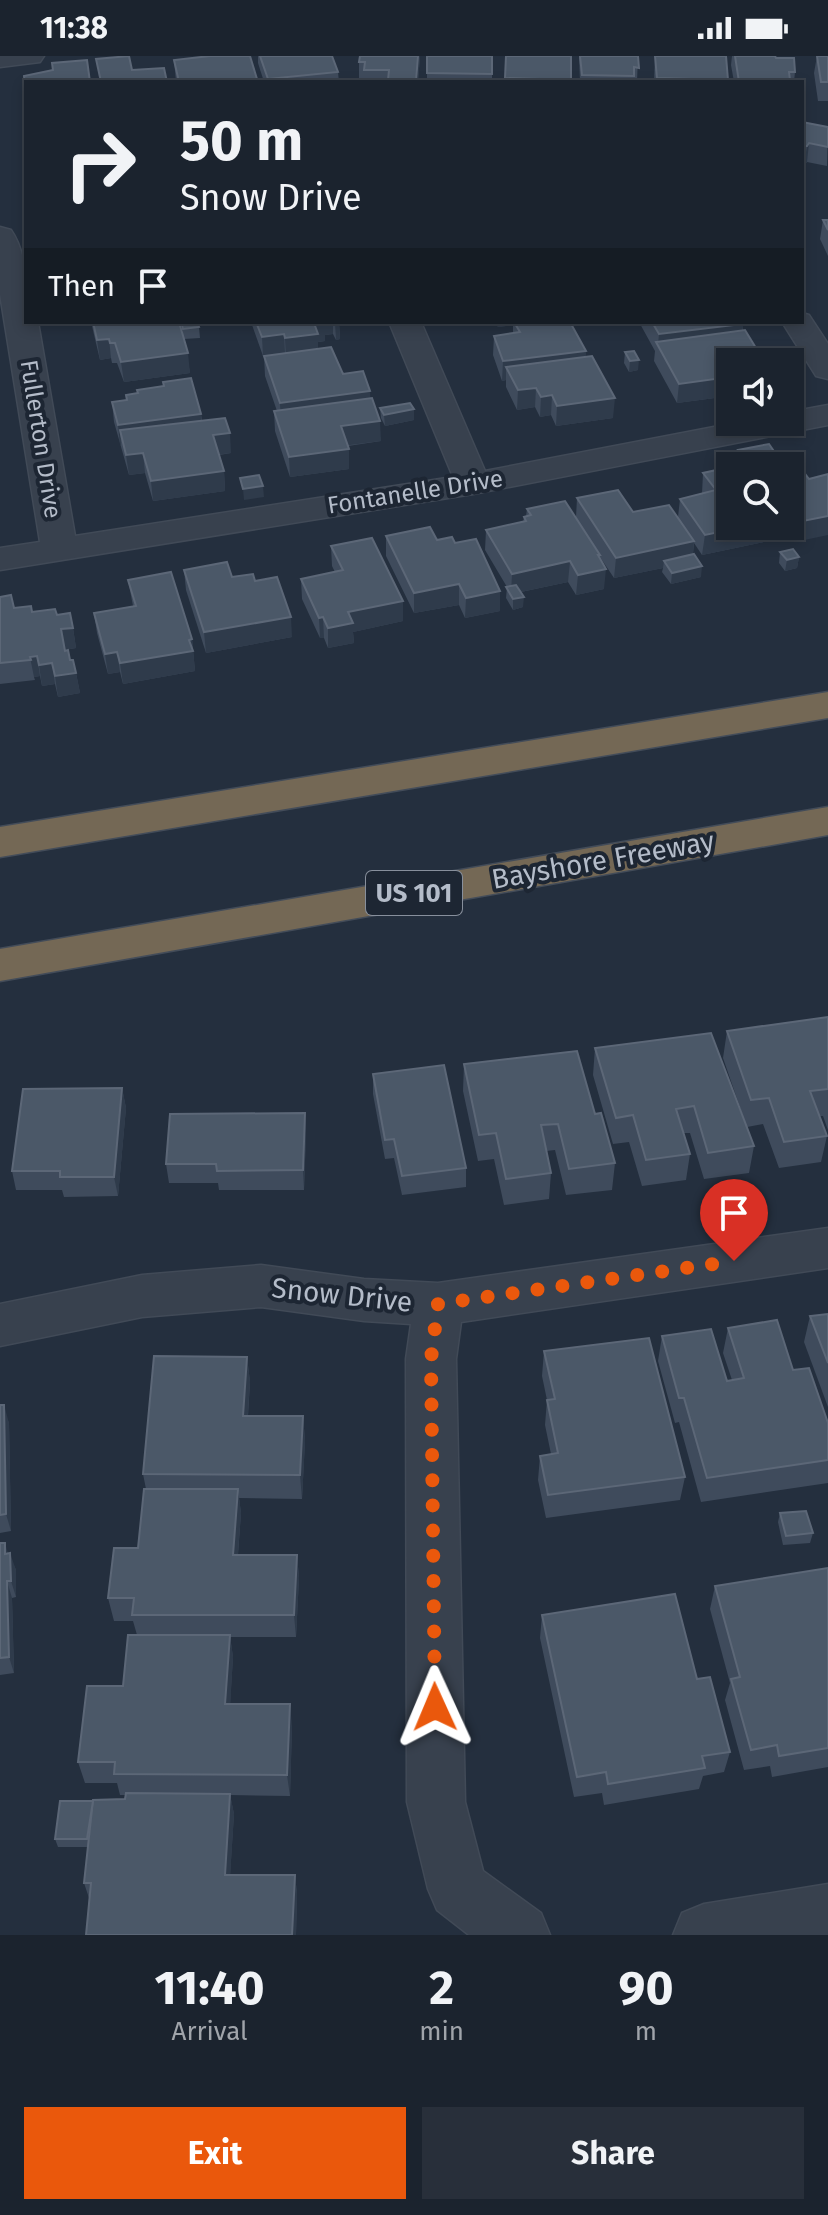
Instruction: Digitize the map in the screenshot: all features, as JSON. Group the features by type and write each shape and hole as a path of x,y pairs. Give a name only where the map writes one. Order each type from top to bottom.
{"highway":[{"path":"0,842 828,705"},
{"name":"Bayshore Freeway","path":"0,965 828,821"}],"street":[{"path":"0,59 31,56"},
{"name":"Fullerton Drive","path":"0,236 11,320 59,549"},
{"path":"406,324 473,484"},
{"path":"799,324 828,369"},
{"name":"Fontanelle Drive","path":"0,559 473,484 828,415"},
{"name":"Snow Drive","path":"0,1325 142,1296 261,1286 364,1300 438,1304 828,1248"},
{"path":"438,1304 431,1359 436,1802 458,1889 519,1935"},
{"path":"704,1935 828,1914"}],"building":[{"path":"129,56 132,70 164,68 167,80 101,80 96,59"},
{"path":"250,56 257,79 179,80 174,60"},
{"path":"260,56 332,56 338,72 268,79"},
{"path":"360,56 418,56 416,80 388,80 389,70 364,70 365,62 359,62"},
{"path":"427,56 492,56 492,74 427,73"},
{"path":"506,56 571,56 571,80 505,78"},
{"path":"580,56 638,56 639,68 634,67 634,76 582,75"},
{"path":"655,56 726,56 728,80 657,78"},
{"path":"735,56 794,58 795,72 789,72 790,80 739,80"},
{"path":"817,56 828,56 828,82 821,82"},
{"path":"87,60 90,80 24,80 24,76 53,70 52,63"},
{"path":"804,122 828,127 828,147 809,143 804,146"},
{"path":"93,324 180,324 188,353 121,362 115,343 110,343 109,339 97,340"},
{"path":"182,324 198,324 199,327 183,329"},
{"path":"257,324 314,324 318,334 285,338 284,334 262,337"},
{"path":"515,324 571,324 586,351 503,361 494,336 520,332"},
{"path":"653,324 743,324 659,334"},
{"path":"745,330 756,348 716,348 716,379 679,384 656,342"},
{"path":"331,347 343,374 363,371 370,391 280,403 264,356"},
{"path":"634,351 639,360 630,361 625,352"},
{"path":"592,356 615,398 557,406 552,395 541,397 536,388 518,390 506,367"},
{"path":"191,378 201,414 118,425 112,402 127,400 126,395 138,393 137,390 164,386 163,382"},
{"path":"372,398 380,421 341,426 349,449 289,457 274,411"},
{"path":"410,403 414,409 384,415 380,408"},
{"path":"225,418 230,433 213,435 224,471 151,481 143,453 126,455 120,430"},
{"path":"769,444 775,452 739,452 738,450"},
{"path":"716,470 716,490 703,473"},
{"path":"804,472 809,479 828,474 828,516 804,521"},
{"path":"259,475 263,486 243,489 240,478"},
{"path":"618,490 633,512 669,505 694,541 616,558 577,498"},
{"path":"716,490 716,533 705,535 680,499"},
{"path":"565,501 606,569 578,575 570,561 512,574 486,530 526,521 524,517 531,515 527,509"},
{"path":"430,527 437,540 452,537 455,543 476,539 500,591 466,598 459,584 414,593 386,536"},
{"path":"372,538 403,601 348,612 353,623 328,628 323,617 319,618 301,579 343,570 331,546"},
{"path":"793,549 799,557 787,560 780,552"},
{"path":"694,554 702,566 672,573 664,561"},
{"path":"227,562 232,577 253,574 255,581 277,577 291,617 204,632 184,570"},
{"path":"171,572 193,651 120,663 117,652 105,654 94,613 136,606 128,580"},
{"path":"516,585 524,597 513,599 506,587"},
{"path":"11,595 14,608 31,606 32,612 55,609 57,615 70,613 73,628 61,629 65,651 68,650 70,660 73,660 76,673 55,676 52,663 39,665 37,656 30,657 31,660 0,663 0,597"},
{"path":"828,1017 828,1089 810,1091 827,1136 784,1142 769,1098 751,1100 727,1031"},
{"path":"711,1033 754,1146 708,1153 694,1106 676,1109 690,1154 646,1160 633,1115 616,1118 595,1048"},
{"path":"577,1051 595,1114 601,1113 615,1163 569,1169 558,1124 541,1125 551,1173 506,1179 496,1133 479,1135 464,1064"},
{"path":"444,1065 466,1168 402,1176 394,1139 385,1140 373,1074"},
{"path":"122,1088 114,1177 60,1177 60,1171 12,1171 23,1089"},
{"path":"305,1113 303,1170 217,1171 216,1164 166,1164 170,1114"},
{"path":"828,1314 828,1363 810,1316"},
{"path":"777,1320 793,1370 809,1368 828,1423 828,1460 707,1478 684,1398 679,1398 662,1336 711,1329 727,1381 744,1378 728,1328"},
{"path":"649,1338 685,1477 548,1495 540,1456 558,1453 547,1400 555,1399 544,1351"},
{"path":"154,1356 247,1357 243,1416 303,1416 300,1475 143,1474"},
{"path":"0,1405 4,1405 6,1514 0,1515"},
{"path":"144,1489 238,1489 233,1555 297,1555 294,1615 132,1615 134,1598 108,1598 114,1548 138,1548"},
{"path":"806,1511 813,1533 786,1536 780,1513"},
{"path":"0,1543 5,1543 5,1554 10,1553 11,1581 7,1581 9,1657 0,1658"},
{"path":"828,1568 828,1748 779,1756 777,1745 751,1750 731,1679 740,1677 715,1586"},
{"path":"675,1594 697,1679 710,1677 730,1752 702,1756 705,1768 608,1784 606,1772 577,1777 542,1615"},
{"path":"128,1635 230,1635 225,1704 290,1704 287,1775 114,1774 115,1762 78,1762 87,1686 123,1686"},
{"path":"126,1793 230,1794 225,1875 295,1875 292,1935 86,1935 91,1883 84,1883 93,1800 125,1799"},
{"path":"60,1801 93,1801 87,1839 55,1839"}],"route":[{"path":"435,1707 431,1359 438,1304 734,1261"}]}
